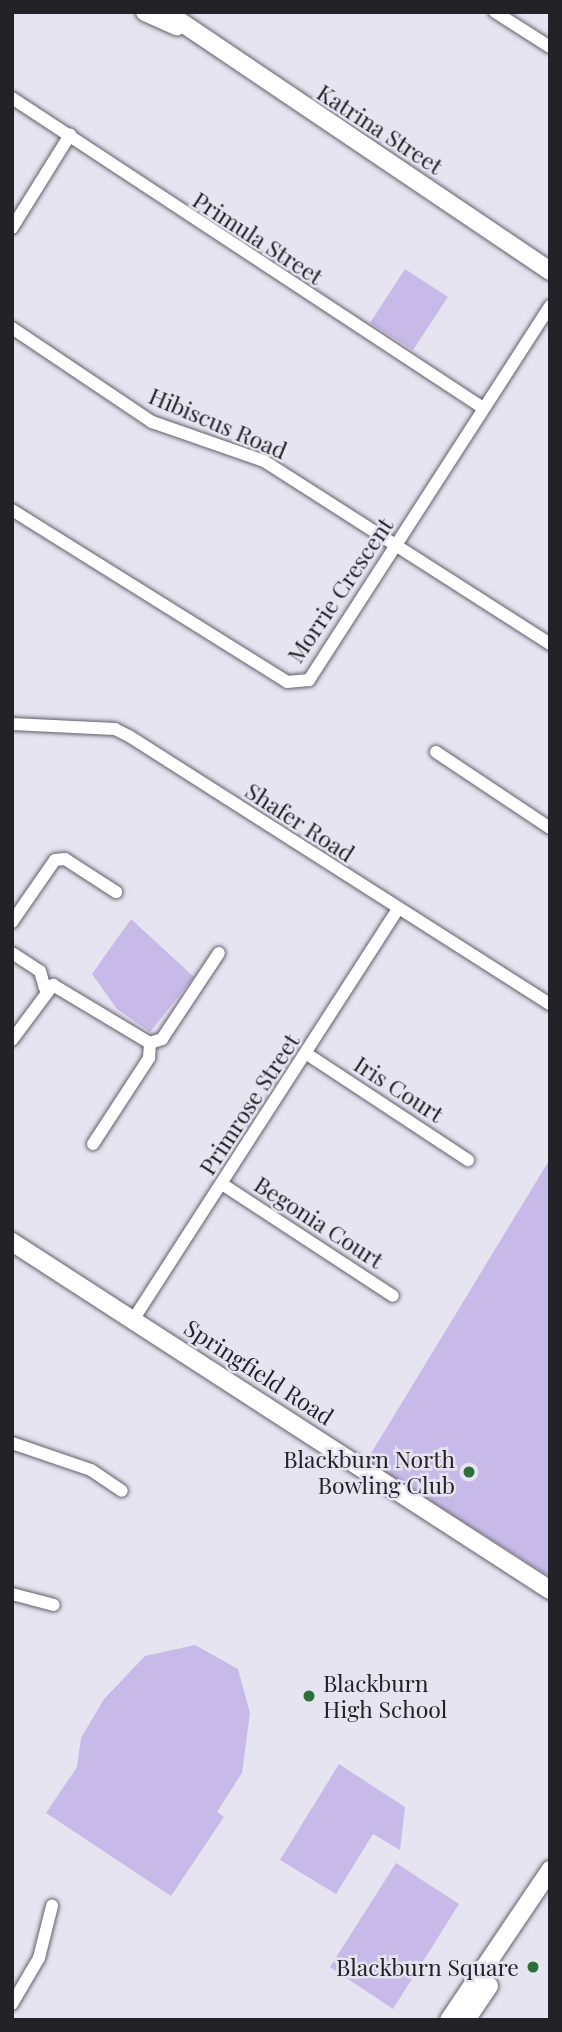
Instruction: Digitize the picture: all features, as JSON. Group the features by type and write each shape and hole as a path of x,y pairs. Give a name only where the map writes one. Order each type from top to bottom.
{"main road":[{"name":"Katrina Street","path":"157,14 550,271"},
{"name":"Springfield Road","path":"12,1242 550,1590"},
{"path":"449,2020 541,1899 550,1870"},
{"path":"466,2020 510,1942"}],"street":[{"path":"495,12 550,47"},
{"name":"Primula Street","path":"12,98 70,135 189,219 483,408"},
{"path":"12,228 70,135"},
{"name":"Morrie Crescent","path":"12,510 287,682 309,680 550,306"},
{"name":"Hibiscus Road","path":"12,328 152,422 264,461 550,644"},
{"name":"Shafer Road","path":"12,724 115,730 129,736 397,911 550,1004"},
{"path":"436,752 550,828"},
{"path":"12,922 55,860 65,859 116,892"},
{"name":"Primrose Street","path":"133,1320 397,911"},
{"path":"12,953 40,971 45,988"},
{"path":"150,1043 162,1039 219,953"},
{"path":"12,1040 45,988 60,985 150,1043"},
{"path":"93,1144 149,1058 150,1043"},
{"name":"Iris Court","path":"307,1054 468,1160"},
{"name":"Begonia Court","path":"222,1184 393,1296"},
{"path":"12,1443 91,1471 122,1491"},
{"path":"12,1594 54,1605"},
{"path":"12,2004 39,1958 52,1906"}],"shaded area":[{"path":"405,269 448,297 413,350 370,323"},
{"path":"131,919 194,977 150,1032 117,1009 92,974"},
{"path":"550,1159 550,1577 367,1460"},
{"path":"195,1645 238,1669 250,1713 242,1773 217,1812 224,1817 171,1896 46,1813 77,1767 81,1738 104,1699 145,1656"},
{"path":"339,1764 405,1807 400,1850 373,1834 336,1894 280,1860"},
{"path":"396,1863 459,1904 393,2009 330,1967"}],"place":[{"name":"Blackburn North Bowling Club","path":"469,1472"},
{"name":"Blackburn High School","path":"309,1696"},
{"name":"Blackburn Square","path":"533,1967"}]}
